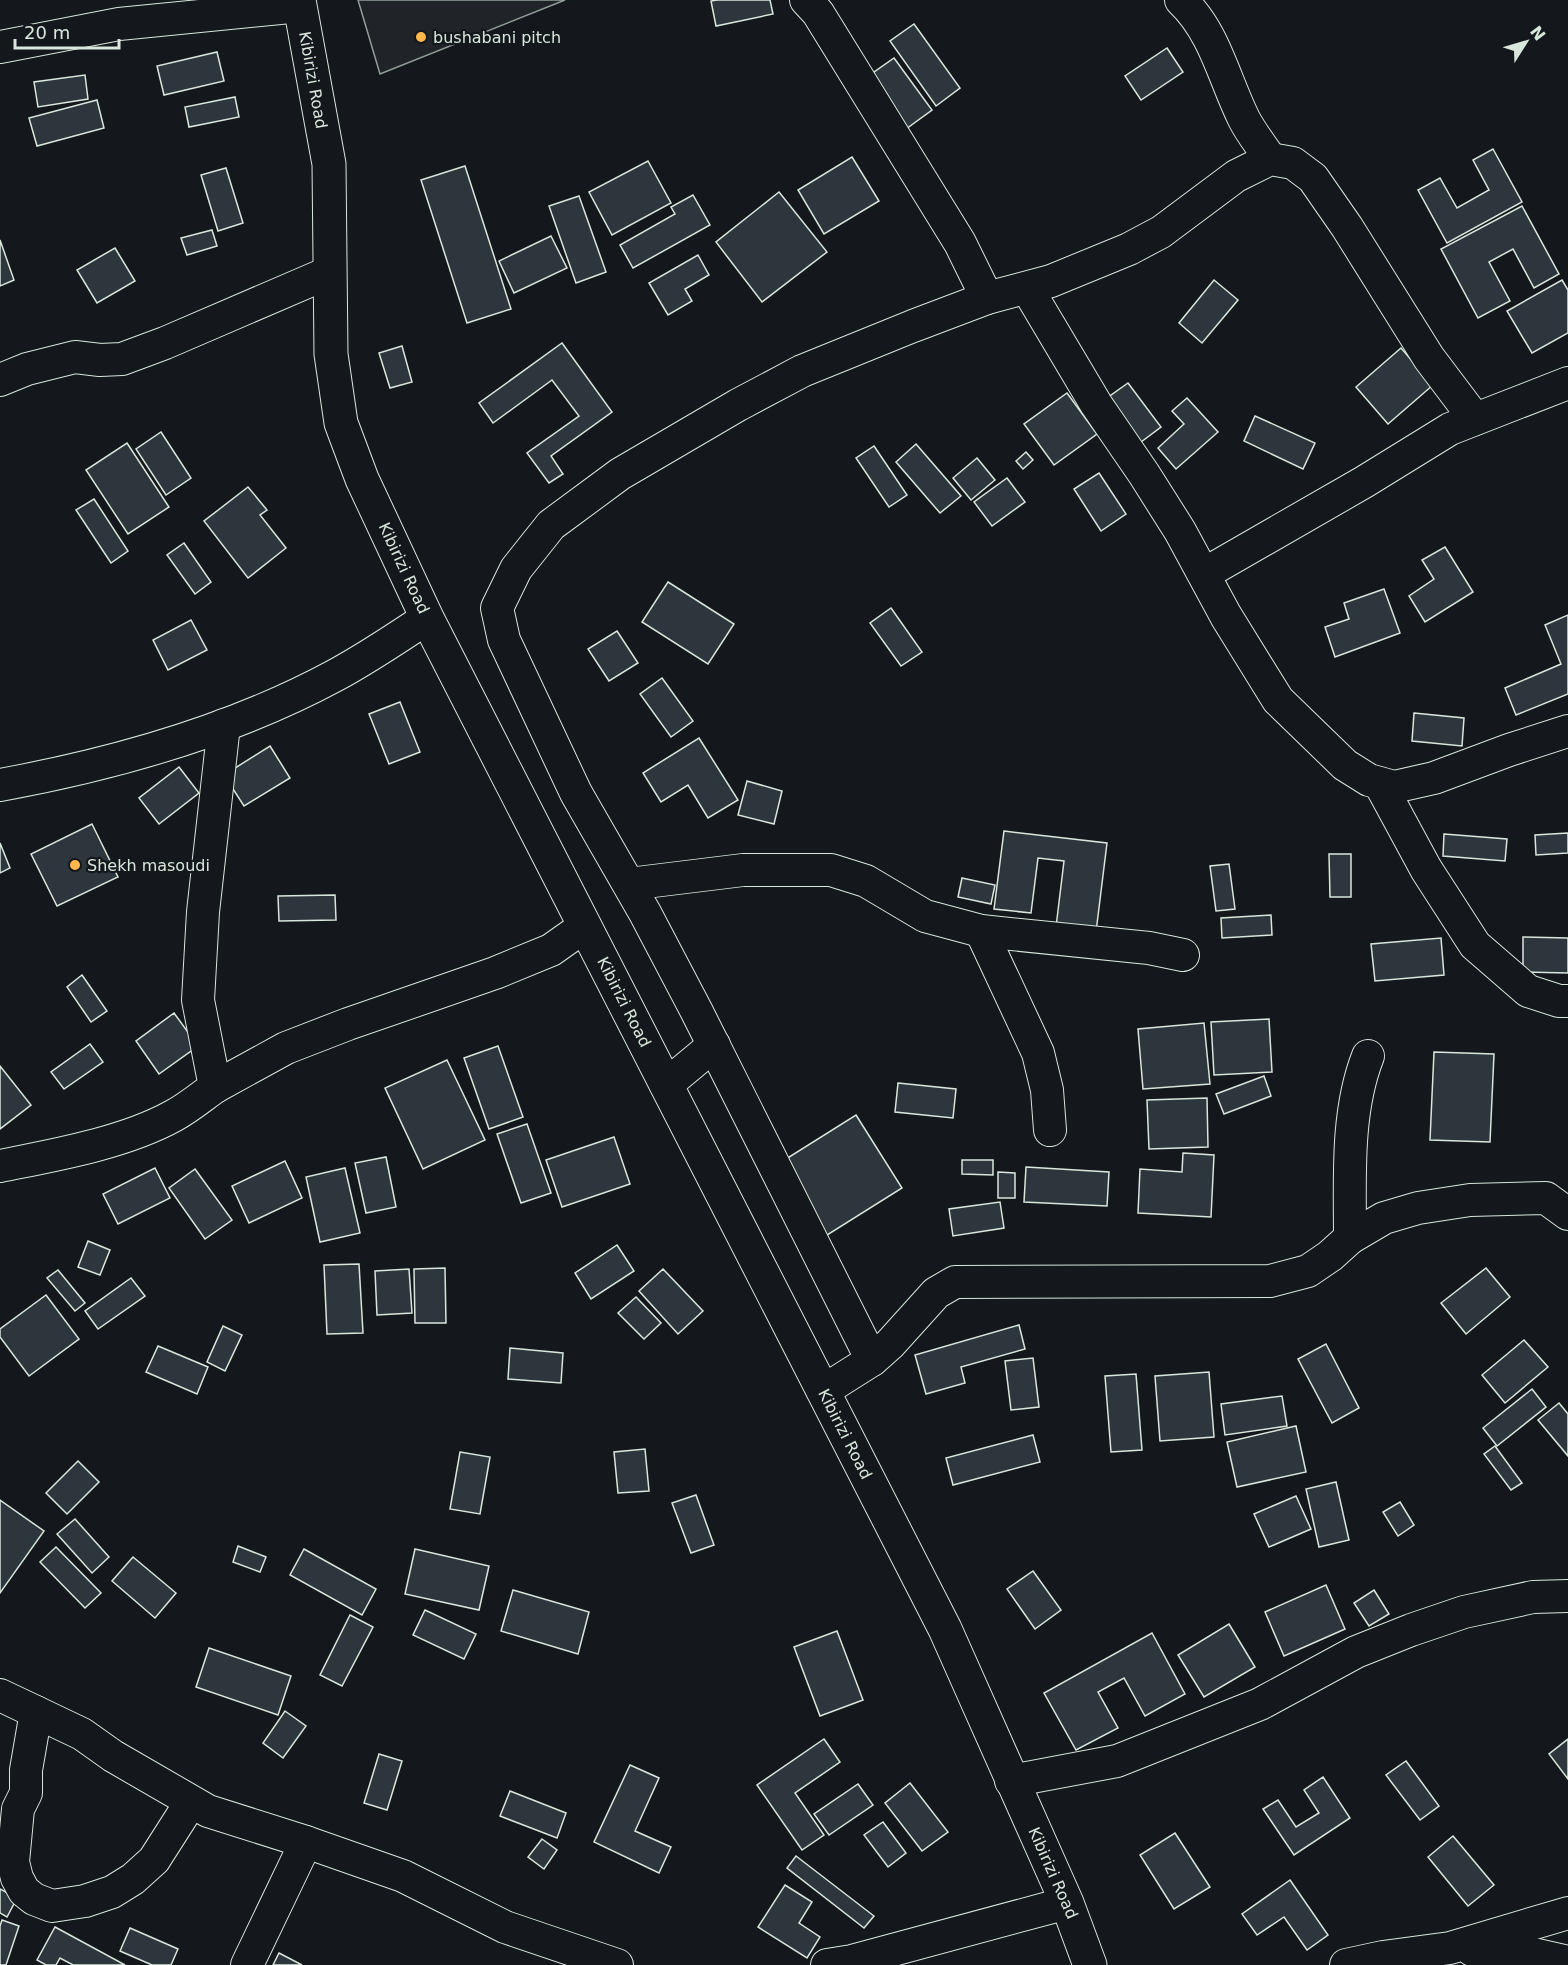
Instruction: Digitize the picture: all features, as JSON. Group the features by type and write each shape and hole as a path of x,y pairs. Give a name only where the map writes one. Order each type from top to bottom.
{"street":[{"path":"806,0 828,29 960,243 987,298"},
{"path":"1181,0 1193,11 1217,51 1245,121 1270,159"},
{"path":"0,47 119,24 299,3"},
{"name":"Kibirizi Road","path":"299,3 329,164 331,354 341,423 362,479 427,618 945,1629 1067,1903 1090,1965"},
{"path":"872,1360 714,1045 629,884 576,793 504,640 497,608 516,569 551,525 620,474 738,405 802,371 987,298 1051,281 1129,249 1161,232 1236,176 1270,159 1293,162 1313,178 1347,227 1429,358 1475,419"},
{"path":"0,380 27,369 75,357 100,360 122,359 165,343 330,272"},
{"path":"1027,288 1096,404 1180,531 1226,616 1278,700 1345,765 1369,780 1394,787 1434,778 1568,731"},
{"path":"1204,574 1364,482 1450,429 1568,382"},
{"path":"0,785 45,777 177,743 264,710 334,676 427,618"},
{"path":"215,1087 198,1000 203,912 224,725"},
{"path":"1380,784 1426,870 1475,945 1528,991 1559,1001 1568,1001"},
{"path":"629,884 743,870 831,870 866,880 925,916 981,931 1149,948 1183,955"},
{"path":"0,1166 67,1152 131,1134 173,1116 215,1087 286,1048 495,973 551,950 585,926"},
{"path":"981,931 1038,1053 1047,1090 1050,1130"},
{"path":"666,1085 714,1045"},
{"path":"1350,1238 1351,1138 1362,1072 1368,1056"},
{"path":"823,1391 872,1360 890,1344 936,1293 956,1282 1270,1281 1308,1271 1350,1238 1384,1218 1418,1208 1470,1200 1546,1198 1568,1214"},
{"path":"1011,1781 1117,1761 1260,1704 1356,1652 1464,1612 1533,1597 1568,1596"},
{"path":"0,1695 82,1734 113,1756 208,1811 403,1876 505,1927 617,1965"},
{"path":"36,1712 26,1770 26,1793 18,1809 13,1862 17,1878 24,1891 34,1899 52,1906 85,1901 112,1892 133,1879 154,1860 191,1802"},
{"path":"247,1965 306,1842"},
{"path":"827,1965 852,1961 1067,1903"},
{"path":"1346,1965 1383,1957 1450,1948 1568,1913"},
{"path":"1450,1948 1529,1953 1568,1962"}],"shaded area":[{"name":"bushabani pitch","path":"358,0 565,0 380,74"}],"building":[{"path":"770,0 773,14 716,26 711,1"},
{"path":"914,24 960,88 936,106 890,41"},
{"path":"1167,48 1183,72 1141,100 1125,76"},
{"path":"217,52 224,81 164,95 157,66"},
{"path":"894,58 932,110 906,129 867,77"},
{"path":"85,75 88,99 38,107 34,82"},
{"path":"235,97 239,117 189,127 185,107"},
{"path":"97,100 104,128 37,146 29,118"},
{"path":"1493,149 1522,202 1447,243 1418,190 1440,178 1457,208 1489,190 1473,160"},
{"path":"852,157 879,201 824,234 798,190"},
{"path":"648,161 671,203 612,235 589,192"},
{"path":"465,166 511,309 467,323 421,180"},
{"path":"226,168 243,223 218,231 201,175"},
{"path":"779,192 827,252 762,302 716,242"},
{"path":"693,195 710,225 633,268 620,245 675,214 671,207"},
{"path":"579,196 606,272 576,283 549,206"},
{"path":"1522,206 1559,274 1534,288 1513,249 1489,262 1510,301 1478,318 1441,249"},
{"path":"212,230 217,246 187,255 181,238"},
{"path":"551,236 567,268 514,293 499,261"},
{"path":"0,240 14,280 0,286"},
{"path":"115,248 135,281 97,303 77,270"},
{"path":"698,255 709,275 685,289 692,301 668,315 649,283"},
{"path":"1214,280 1238,300 1202,343 1179,323"},
{"path":"1562,280 1568,290 1568,333 1532,353 1507,311"},
{"path":"562,343 612,412 551,456 563,474 549,483 527,453 579,416 552,380 493,423 479,403"},
{"path":"402,346 412,382 390,388 379,353"},
{"path":"1401,348 1433,385 1388,424 1356,387"},
{"path":"1128,383 1161,427 1141,442 1107,398"},
{"path":"1067,393 1097,434 1054,465 1024,424"},
{"path":"1187,398 1218,432 1176,469 1158,448 1184,424 1172,411"},
{"path":"1255,416 1315,443 1303,469 1244,441"},
{"path":"161,432 191,478 166,495 136,449"},
{"path":"127,443 169,507 128,534 86,470"},
{"path":"916,444 961,496 940,513 896,462"},
{"path":"874,446 907,495 889,507 856,458"},
{"path":"1026,452 1033,460 1023,469 1016,461"},
{"path":"977,458 995,480 971,500 953,478"},
{"path":"1099,473 1126,514 1101,531 1074,489"},
{"path":"1007,478 1025,502 992,526 974,502"},
{"path":"248,487 267,510 260,515 286,548 248,578 204,521"},
{"path":"94,499 128,551 111,563 76,510"},
{"path":"184,543 211,582 195,594 167,555"},
{"path":"1445,547 1473,592 1425,622 1409,596 1434,579 1422,560"},
{"path":"668,582 734,624 708,664 642,622"},
{"path":"1384,589 1400,633 1335,657 1325,627 1349,619 1344,603"},
{"path":"891,608 922,652 901,666 870,623"},
{"path":"1568,615 1568,694 1516,715 1505,688 1561,664 1545,625"},
{"path":"191,620 207,650 168,670 153,640"},
{"path":"617,631 638,663 609,681 588,649"},
{"path":"662,678 693,721 671,737 640,694"},
{"path":"400,702 420,752 389,764 369,714"},
{"path":"1414,713 1464,718 1462,746 1412,741"},
{"path":"699,738 738,800 708,818 688,785 661,802 643,773"},
{"path":"270,746 290,778 244,806 224,775"},
{"path":"179,767 199,793 159,824 139,798"},
{"path":"747,781 782,791 774,824 738,815"},
{"name":"Shekh masoudi","path":"92,824 118,877 57,906 31,854"},
{"path":"1004,831 1107,843 1096,932 1056,927 1064,861 1038,858 1031,913 994,909"},
{"path":"1568,833 1568,853 1536,855 1535,835"},
{"path":"1444,834 1507,839 1505,861 1443,856"},
{"path":"0,843 10,868 0,873"},
{"path":"1329,854 1351,854 1351,897 1330,897"},
{"path":"1229,864 1235,909 1216,911 1210,866"},
{"path":"962,878 995,885 991,904 958,897"},
{"path":"335,895 336,920 279,921 278,896"},
{"path":"1271,915 1272,935 1222,938 1221,918"},
{"path":"1523,937 1568,938 1568,973 1523,972"},
{"path":"1441,938 1444,975 1375,981 1371,944"},
{"path":"82,975 107,1011 91,1022 67,987"},
{"path":"174,1013 198,1046 159,1074 136,1041"},
{"path":"1269,1019 1272,1072 1214,1075 1211,1022"},
{"path":"1204,1023 1210,1084 1143,1089 1138,1029"},
{"path":"90,1044 103,1062 64,1089 51,1072"},
{"path":"498,1046 523,1117 489,1129 464,1058"},
{"path":"1434,1052 1494,1054 1490,1142 1430,1140"},
{"path":"447,1060 485,1140 423,1169 385,1088"},
{"path":"0,1066 31,1105 0,1129"},
{"path":"1264,1076 1271,1096 1224,1114 1216,1094"},
{"path":"898,1083 956,1089 953,1118 895,1112"},
{"path":"1207,1098 1208,1147 1149,1149 1147,1100"},
{"path":"856,1115 902,1188 824,1237 778,1164"},
{"path":"527,1124 551,1193 521,1203 497,1134"},
{"path":"614,1137 630,1184 562,1207 546,1160"},
{"path":"1183,1153 1214,1155 1211,1217 1138,1213 1140,1169 1182,1172"},
{"path":"386,1157 396,1207 366,1213 355,1163"},
{"path":"962,1160 993,1160 993,1175 962,1174"},
{"path":"285,1161 302,1198 249,1223 232,1186"},
{"path":"1026,1167 1109,1172 1107,1206 1024,1202"},
{"path":"155,1168 170,1198 118,1224 103,1194"},
{"path":"345,1168 360,1233 320,1242 306,1177"},
{"path":"195,1169 232,1220 205,1239 169,1188"},
{"path":"998,1172 1015,1173 1015,1198 998,1198"},
{"path":"1000,1202 1004,1228 953,1236 949,1209"},
{"path":"88,1241 110,1250 100,1275 78,1267"},
{"path":"617,1245 634,1271 591,1299 575,1273"},
{"path":"359,1264 363,1333 327,1334 324,1265"},
{"path":"445,1268 446,1323 415,1323 414,1269"},
{"path":"1486,1268 1510,1297 1466,1334 1441,1303"},
{"path":"409,1269 412,1313 377,1315 375,1271"},
{"path":"663,1269 703,1311 678,1334 639,1291"},
{"path":"58,1270 85,1303 75,1311 47,1278"},
{"path":"131,1278 145,1296 98,1329 85,1311"},
{"path":"46,1295 79,1339 29,1376 0,1337 0,1329"},
{"path":"636,1297 661,1323 644,1339 618,1313"},
{"path":"1019,1325 1025,1349 961,1367 965,1383 926,1394 915,1355"},
{"path":"223,1326 242,1335 225,1371 207,1362"},
{"path":"1524,1340 1548,1367 1505,1403 1482,1375"},
{"path":"1326,1344 1359,1408 1332,1423 1298,1359"},
{"path":"158,1346 208,1367 197,1394 146,1372"},
{"path":"510,1348 563,1353 561,1383 508,1379"},
{"path":"1033,1358 1039,1407 1011,1410 1005,1361"},
{"path":"1209,1372 1214,1437 1160,1441 1155,1376"},
{"path":"1136,1374 1142,1450 1111,1452 1105,1376"},
{"path":"1532,1389 1546,1407 1497,1446 1483,1428"},
{"path":"1282,1396 1287,1426 1225,1435 1221,1404"},
{"path":"1559,1403 1568,1414 1568,1456 1538,1420"},
{"path":"1296,1426 1306,1472 1237,1487 1227,1442"},
{"path":"1033,1435 1040,1462 953,1485 946,1458"},
{"path":"1495,1446 1522,1483 1511,1490 1484,1454"},
{"path":"645,1449 649,1491 618,1493 614,1452"},
{"path":"460,1452 490,1457 480,1514 450,1509"},
{"path":"78,1461 99,1482 67,1514 46,1493"},
{"path":"1336,1482 1349,1540 1319,1547 1306,1489"},
{"path":"696,1495 714,1545 691,1553 672,1503"},
{"path":"1296,1496 1311,1529 1269,1547 1254,1514"},
{"path":"0,1500 44,1531 0,1593"},
{"path":"1400,1502 1414,1525 1398,1536 1383,1512"},
{"path":"75,1519 109,1557 92,1573 57,1534"},
{"path":"238,1546 266,1557 260,1572 233,1562"},
{"path":"56,1547 101,1593 85,1608 40,1562"},
{"path":"304,1549 376,1589 362,1615 290,1575"},
{"path":"415,1549 489,1566 479,1610 405,1594"},
{"path":"133,1557 176,1593 155,1618 112,1581"},
{"path":"1033,1571 1061,1610 1035,1629 1007,1589"},
{"path":"1326,1585 1345,1629 1284,1656 1265,1612"},
{"path":"513,1590 589,1612 578,1654 501,1631"},
{"path":"1374,1590 1389,1614 1369,1626 1354,1603"},
{"path":"425,1610 476,1634 464,1659 413,1635"},
{"path":"350,1615 373,1627 342,1686 320,1675"},
{"path":"1229,1624 1255,1667 1204,1697 1178,1655"},
{"path":"837,1631 863,1700 820,1716 794,1647"},
{"path":"1152,1633 1185,1694 1145,1716 1124,1678 1098,1692 1118,1728 1076,1750 1044,1693"},
{"path":"209,1648 291,1676 278,1715 196,1687"},
{"path":"285,1711 306,1726 283,1758 263,1743"},
{"path":"824,1739 840,1762 795,1793 824,1835 802,1850 757,1785"},
{"path":"1568,1739 1568,1779 1549,1754"},
{"path":"379,1754 402,1761 387,1810 364,1803"},
{"path":"1406,1761 1439,1806 1420,1820 1386,1775"},
{"path":"630,1765 659,1778 635,1831 671,1847 659,1873 594,1842"},
{"path":"1323,1777 1350,1818 1294,1855 1263,1809 1278,1800 1296,1827 1319,1813 1304,1790"},
{"path":"910,1783 948,1832 922,1851 885,1803"},
{"path":"858,1784 873,1805 829,1835 814,1814"},
{"path":"510,1791 566,1813 557,1838 500,1816"},
{"path":"883,1822 906,1853 888,1867 864,1835"},
{"path":"1175,1833 1210,1887 1174,1909 1140,1855"},
{"path":"1453,1836 1494,1885 1468,1906 1428,1857"},
{"path":"542,1839 557,1850 544,1869 528,1857"},
{"path":"796,1856 874,1916 864,1928 787,1868"},
{"path":"1290,1880 1328,1935 1307,1950 1284,1917 1257,1935 1242,1914"},
{"path":"785,1885 812,1902 799,1923 820,1937 807,1958 758,1927"},
{"path":"0,1889 17,1898 7,1917 0,1913"},
{"path":"2,1920 19,1926 6,1965 0,1965"},
{"path":"55,1927 125,1965 73,1965 60,1958 56,1965 46,1965 37,1960"},
{"path":"130,1928 178,1949 171,1965 152,1965 120,1951"},
{"path":"279,1953 302,1965 273,1965"}],"place":[{"name":"bushabani pitch","path":"421,37"},
{"name":"Shekh masoudi","path":"75,865"}]}
